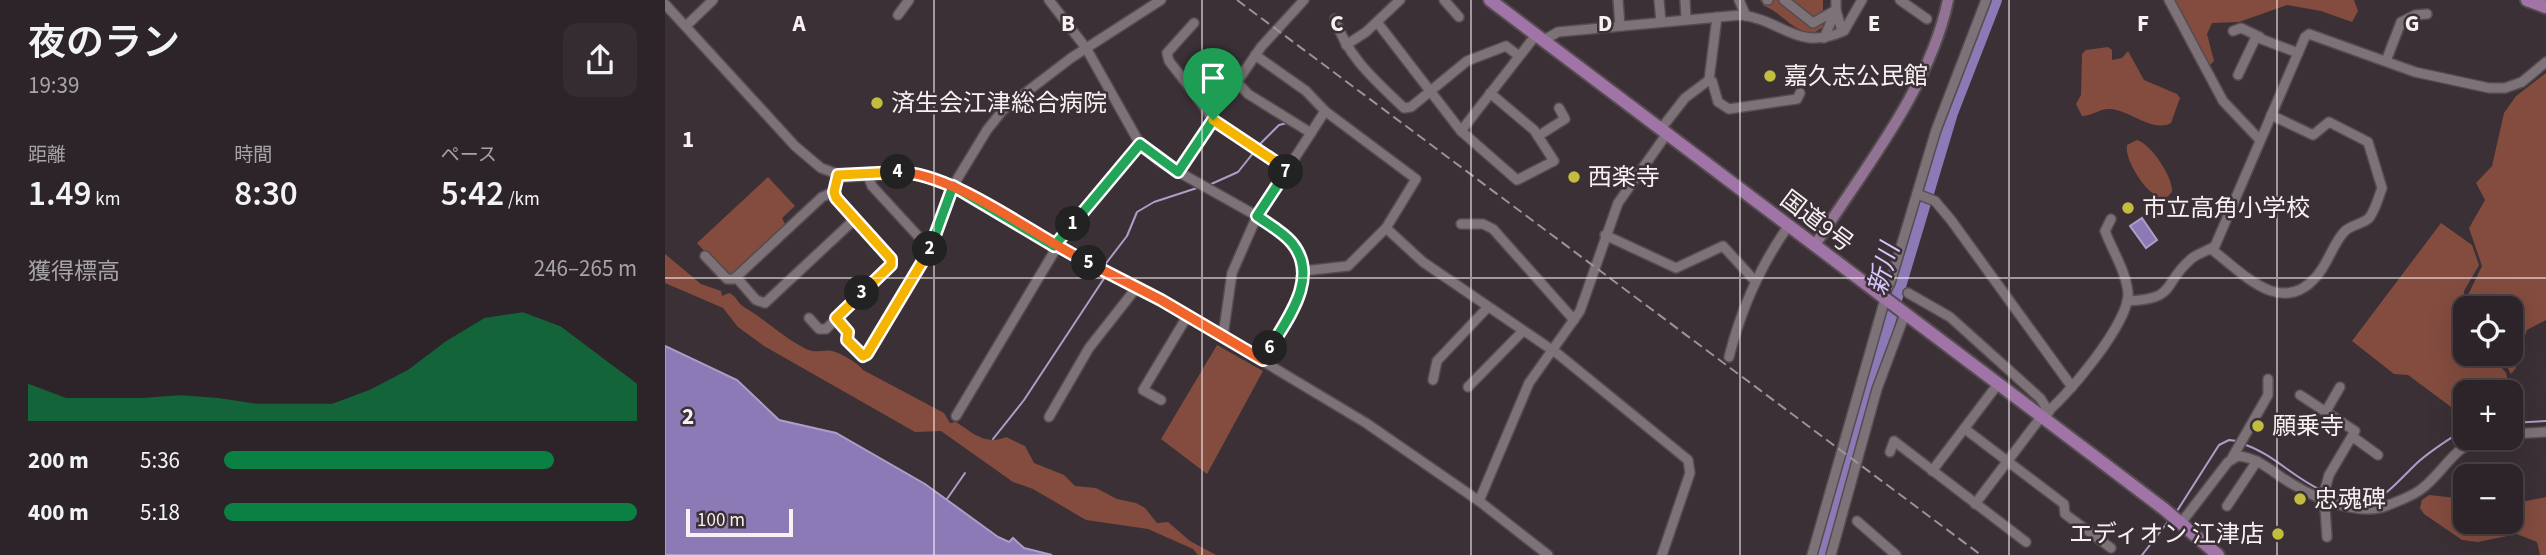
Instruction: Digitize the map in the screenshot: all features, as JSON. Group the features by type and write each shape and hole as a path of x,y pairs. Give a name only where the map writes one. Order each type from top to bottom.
{"highway":[{"name":"国道9号","path":"1490,0 1998,384 2045,414 2181,523 2209,552"},
{"path":"2526,0 2546,7"}],"main road":[{"path":"1815,245 1924,72 1941,31 1948,0"}],"street":[{"path":"686,26 713,0"},
{"path":"898,15 909,0"},
{"path":"1049,0 1086,48 1140,144 1178,172 1257,216 1290,241 1301,256 1303,271 1298,301 1263,360"},
{"path":"836,318 848,332 847,340 860,355 865,356 930,249 953,186 987,130 1003,110 1034,84 1161,0"},
{"path":"1237,82 1255,55 1304,0"},
{"path":"1346,45 1377,22 1400,0"},
{"path":"1444,0 1459,17"},
{"path":"1618,0 1620,26"},
{"path":"1659,0 1661,22"},
{"path":"1685,0 1686,19"},
{"path":"1739,0 1746,16"},
{"path":"1784,0 1813,23 1836,5"},
{"path":"1461,131 1519,56 1540,37 1559,32 1686,19 1746,16 1798,38 1824,38 1842,31 1862,0"},
{"path":"1900,0 1927,19"},
{"path":"1812,555 1885,299 1945,103 1986,0"},
{"path":"2169,0 2223,101 2260,140"},
{"path":"665,4 795,146 821,168 838,175 915,173 953,186 1055,246 1137,286 1188,315 1366,423 1479,502 1548,555"},
{"path":"1824,38 1836,5"},
{"path":"1836,5 1842,31"},
{"path":"2386,61 2401,22 2415,15 2427,14"},
{"path":"1479,502 1529,383 1574,320 1618,203 1691,92 1709,80 1717,17"},
{"path":"1335,19 1346,45 1365,71 1404,108 1411,107 1467,61 1506,46 1519,56"},
{"path":"1377,22 1461,131 1517,180 1554,161 1538,136 1490,93"},
{"path":"1194,23 1167,52 1169,61 1213,120 1288,170"},
{"path":"2233,31 2241,28 2298,53"},
{"path":"2127,301 2146,300 2163,295 2190,260 2217,243 2305,37 2311,34 2415,72 2496,89 2522,82 2546,62"},
{"path":"2238,75 2252,42 2260,37"},
{"path":"1255,55 1306,90 1325,111 1416,179 1386,228 1348,266 1303,271"},
{"path":"1194,93 1220,69 1248,94 1311,133"},
{"path":"1709,80 1712,81 1718,102 1729,109 1797,99 1800,93"},
{"path":"1538,136 1565,119 1559,108"},
{"path":"1223,336 1232,273 1257,216 1325,111"},
{"path":"2211,249 2261,289 2282,294 2303,287 2317,276 2345,231 2369,217 2380,194 2382,188 2370,146 2363,138 2329,122 2313,135 2271,115"},
{"path":"1178,172 1213,120"},
{"path":"956,416 1055,246 1140,144"},
{"path":"834,192 838,175"},
{"path":"868,176 872,186 930,249"},
{"path":"809,318 822,330 891,265 891,259 834,192"},
{"path":"705,256 727,279 736,277 822,197 834,192"},
{"path":"1918,195 1933,199 2072,387"},
{"path":"736,277 756,300 765,303 855,219"},
{"path":"1975,504 2045,414 2072,387 2104,347 2127,301 2125,281 2105,231 2111,219"},
{"path":"1461,224 1483,224 1493,229 1574,320"},
{"path":"1729,357 1755,281 1766,258 1789,226"},
{"path":"1386,228 1423,262 1551,350 1689,460 1690,473 1662,555"},
{"path":"1605,235 1676,268 1723,246 1755,281"},
{"path":"1049,417 1089,348 1137,286"},
{"path":"1908,293 1950,317 2040,398 2045,414"},
{"path":"1433,380 1437,361 1488,307"},
{"path":"1832,555 1881,379 1903,313"},
{"path":"1161,400 1143,390 1188,315"},
{"path":"1468,387 1523,331"},
{"path":"2181,523 2232,458 2267,394 2267,379"},
{"path":"1932,471 1998,384"},
{"path":"2326,411 2340,387"},
{"path":"2301,395 2353,427 2353,437 2329,475 2324,493 2327,537"},
{"path":"1965,429 2064,504 2065,514 2111,548"},
{"path":"2523,433 2546,432"},
{"path":"2353,437 2378,455"},
{"path":"1890,452 1894,442 2026,542"},
{"path":"2232,458 2240,456 2257,461 2293,485 2324,493 2362,509 2381,508 2423,488 2458,450"},
{"path":"2227,506 2257,461"},
{"path":"1857,521 1896,555"}],"shaded area":[{"path":"1760,0 1782,0 1806,23 1826,25 1814,33 1800,30 1764,6"},
{"path":"1793,0 1823,0 1823,13 1816,18"},
{"path":"2173,0 2354,0 2358,11 2352,22 2321,11 2287,5 2239,22 2212,23 2207,34 2214,61 2209,66 2181,10"},
{"path":"2108,47 2112,50 2112,60 2122,58 2128,51 2144,80 2177,94 2180,98 2171,123 2156,125 2110,109 2082,116 2076,104 2081,95 2082,54 2086,50"},
{"path":"2546,73 2546,320 2527,330 2523,340 2523,296 2467,296 2482,266 2469,228 2485,200 2476,183 2492,166 2504,113 2516,96"},
{"path":"2137,140 2149,148 2169,178 2172,192 2165,199 2152,193 2133,169 2127,145"},
{"path":"768,177 795,206 782,218 785,224 731,274 725,274 697,243"},
{"path":"2142,218 2157,240 2146,248 2130,226"},
{"path":"2441,223 2472,245 2479,265 2464,291 2464,296 2453,296 2453,366 2500,366 2508,380 2453,380 2453,408 2408,375 2394,374 2352,341"},
{"path":"665,254 701,284 721,291 722,296 732,294 742,305 797,344 810,350 832,351 844,356 863,370 944,413 950,423 956,422 980,437 992,440 1006,437 1025,446 1034,463 1064,475 1075,486 1096,488 1117,499 1136,503 1145,508 1157,523 1168,522 1190,541 1216,555 1198,555 1193,549 1148,529 1086,520 1033,489 1013,482 941,431 915,432 764,346 738,327 723,308 665,283"},
{"path":"1217,345 1263,371 1207,474 1161,439"},
{"path":"665,346 737,380 779,420 836,433 925,484 998,537 1009,542 1013,538 1024,548 1052,555 665,555"},
{"path":"2507,366 2516,366 2516,368 2511,374"},
{"path":"2429,495 2453,498 2453,534 2424,514 2420,508 2422,500"},
{"path":"2546,497 2546,555 2540,555 2537,542 2517,534 2523,534 2523,502"},
{"path":"2453,534 2517,534 2478,542 2462,540"}],"waterway":[{"name":"新川","path":"1823,555 1854,440 1952,113 1996,0"},
{"path":"1259,145 1279,125 1287,123"},
{"path":"1209,185 1238,172 1254,152"},
{"path":"1104,266 1127,236 1137,212 1154,202 1200,187"},
{"path":"993,439 1024,400 1105,277"},
{"path":"2523,422 2546,421"},
{"path":"2327,491 2358,499 2378,497 2429,453 2453,437"},
{"path":"2177,511 2219,445 2229,440 2237,441"},
{"path":"2246,445 2321,490"},
{"path":"947,499 965,473"},
{"path":"2142,555 2167,523"}],"railway":[{"path":"1237,0 1981,555"}],"place":[{"name":"嘉久志公民館","path":"1770,76"},
{"name":"済生会江津総合病院","path":"877,103"},
{"name":"西楽寺","path":"1574,177"},
{"name":"市立高角小学校","path":"2128,208"},
{"name":"願乗寺","path":"2258,426"},
{"name":"忠魂碑","path":"2300,499"},
{"name":"エディオン 江津店","path":"2278,534"}],"route":[{"path":"1213,120 1178,172 1140,144 1054,246 953,186 930,249 867,354 860,355 847,340 848,332 836,318 891,265 891,259 834,195 838,175 846,177 907,173 924,174 953,186 1004,216 1054,246 1137,286 1263,360 1298,301 1302,286 1301,256 1290,241 1257,216 1288,170 1213,120"}]}
